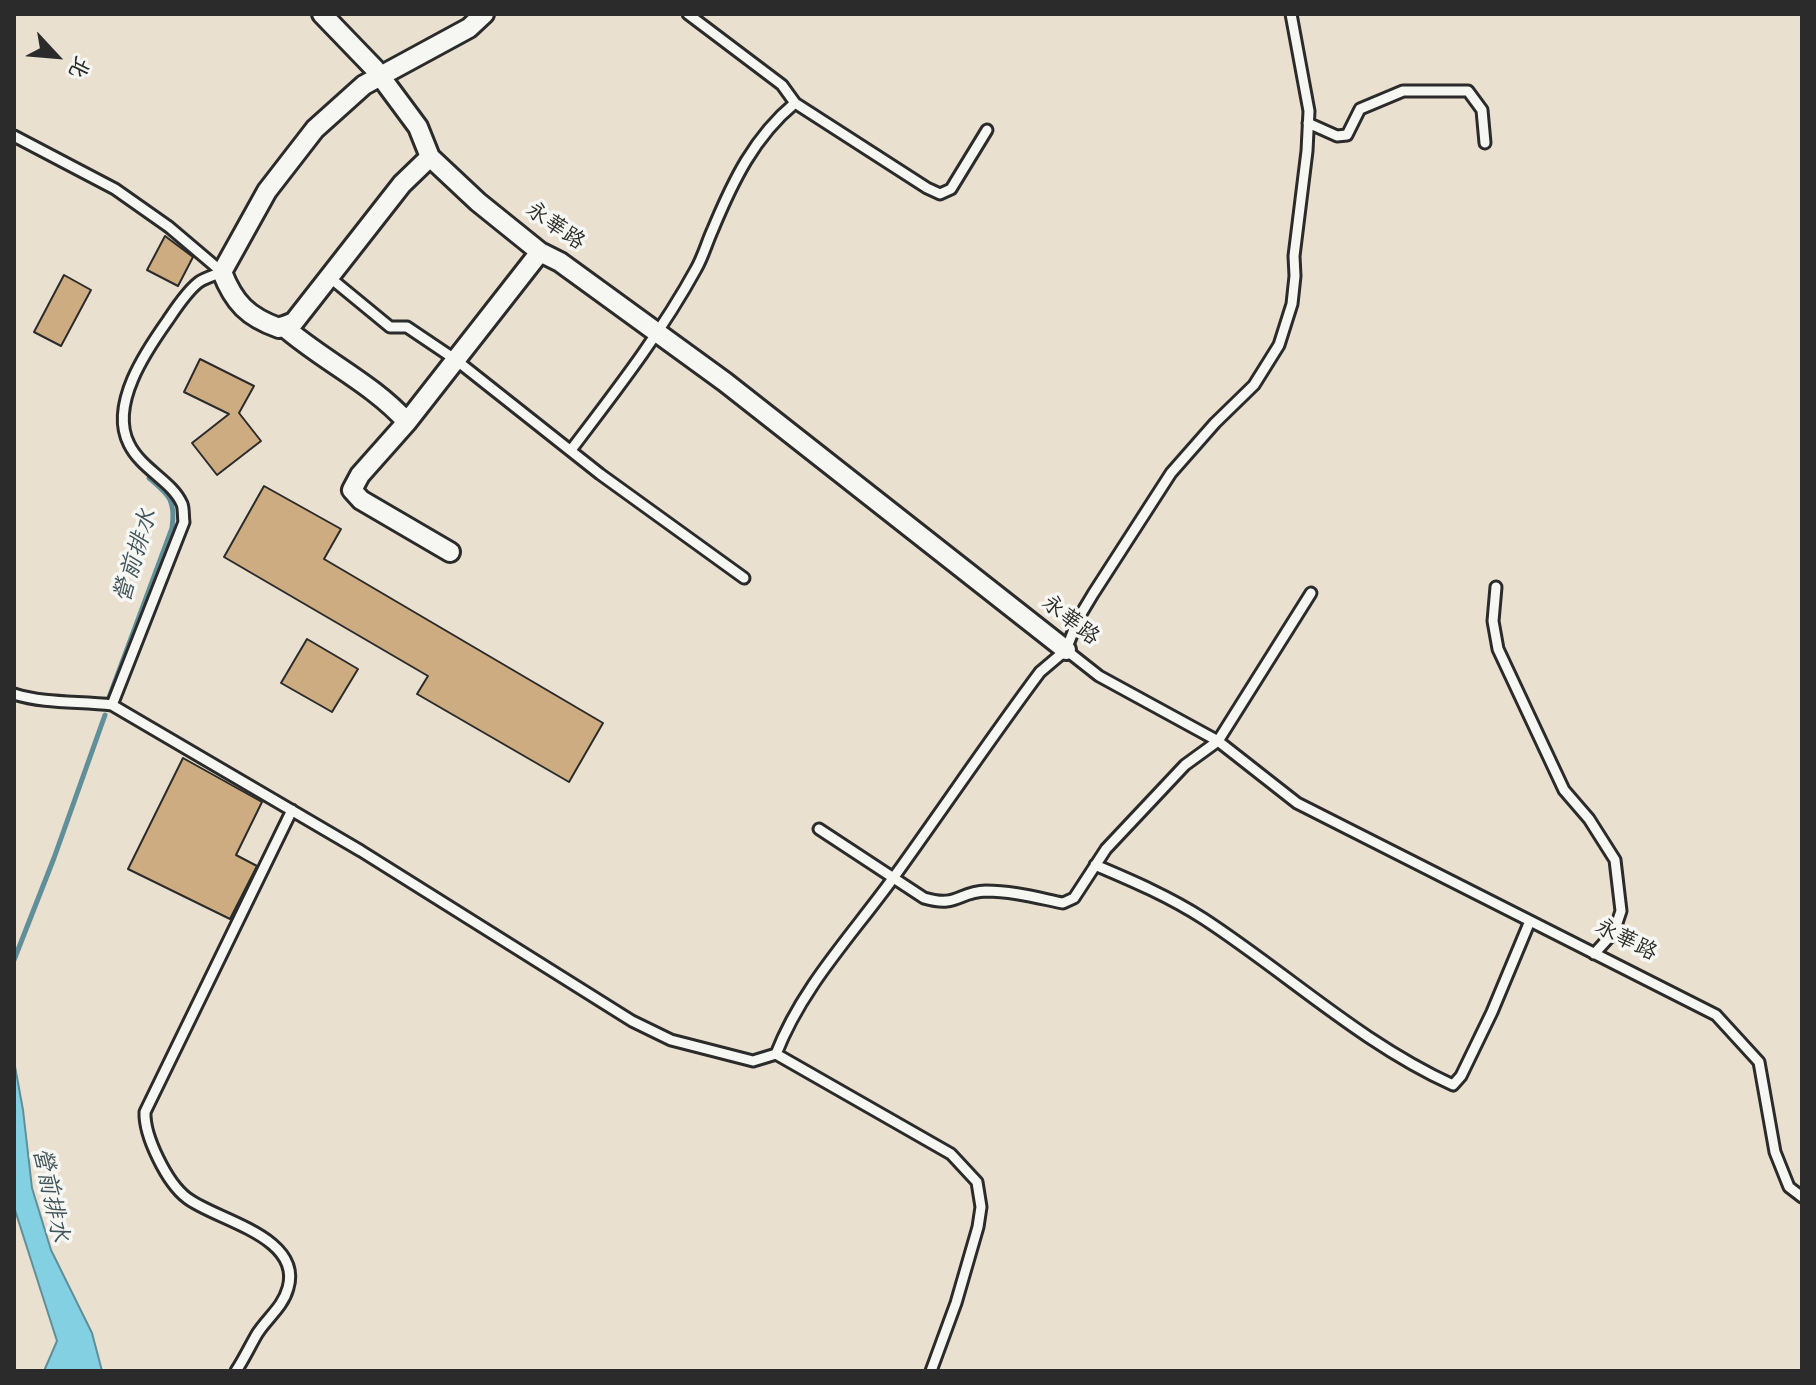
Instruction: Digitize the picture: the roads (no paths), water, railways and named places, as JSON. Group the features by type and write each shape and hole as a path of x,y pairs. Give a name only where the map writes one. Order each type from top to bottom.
{"street":[{"name":"永華路","path":"322,14 379,74 418,127 430,157 478,202 540,252 560,262 725,382 1066,650"},
{"path":"430,157 402,184 294,322 279,328 258,320 231,296 222,272 234,248 254,219 267,191 315,129 344,100 379,74 458,34 484,14"},
{"path":"450,552 361,500 352,490 360,475 407,422 540,252"},
{"path":"283,326 388,401 407,422"}],"lane":[{"path":"688,14 782,85 795,103 940,194 951,189 987,130"},
{"path":"776,1054 788,1024 806,995 1040,672 1066,650 1078,619 1151,501 1215,423 1254,385 1279,345 1292,304 1295,242 1308,123 1307,89 1291,14"},
{"path":"1308,123 1337,136 1347,135 1360,109 1403,91 1468,91 1482,110 1485,143"},
{"path":"571,450 658,333 697,267 744,161 769,127 795,103"},
{"path":"14,136 115,189 169,227 222,272 199,282 177,307 136,368 127,396 123,424 127,442 140,463 182,503 184,522 112,705"},
{"path":"328,276 390,327 407,327 456,360 744,578"},
{"path":"1496,587 1493,621 1498,649 1564,790 1589,819 1615,860 1621,911 1614,932 1594,954"},
{"path":"819,829 892,879 924,898 942,903 987,891 1063,903 1074,898 1106,849 1185,765 1218,741 1311,593"},
{"name":"永華路","path":"1066,650 1099,676 1218,741 1297,803 1716,1015 1759,1062 1775,1152 1789,1187 1802,1197"},
{"path":"14,694 32,700 112,705 292,810 632,1021 671,1040 753,1061 776,1054 951,1154 977,1182 981,1207 956,1303 931,1371"},
{"path":"236,1371 257,1333 278,1309 289,1288 289,1272 283,1258 267,1239 187,1198 153,1149 144,1127 145,1112 292,810"},
{"path":"1095,865 1151,889 1203,918 1392,1053 1453,1085 1461,1076 1492,1012 1530,921"}],"water":[{"path":"14,1061 32,1188 51,1250 92,1333 102,1371 44,1371 57,1341 14,1207"}],"waterway":[{"name":"營前排水","path":"108,700 172,528 170,499 149,478"},
{"name":"營前排水","path":"14,960 105,715"}]}
